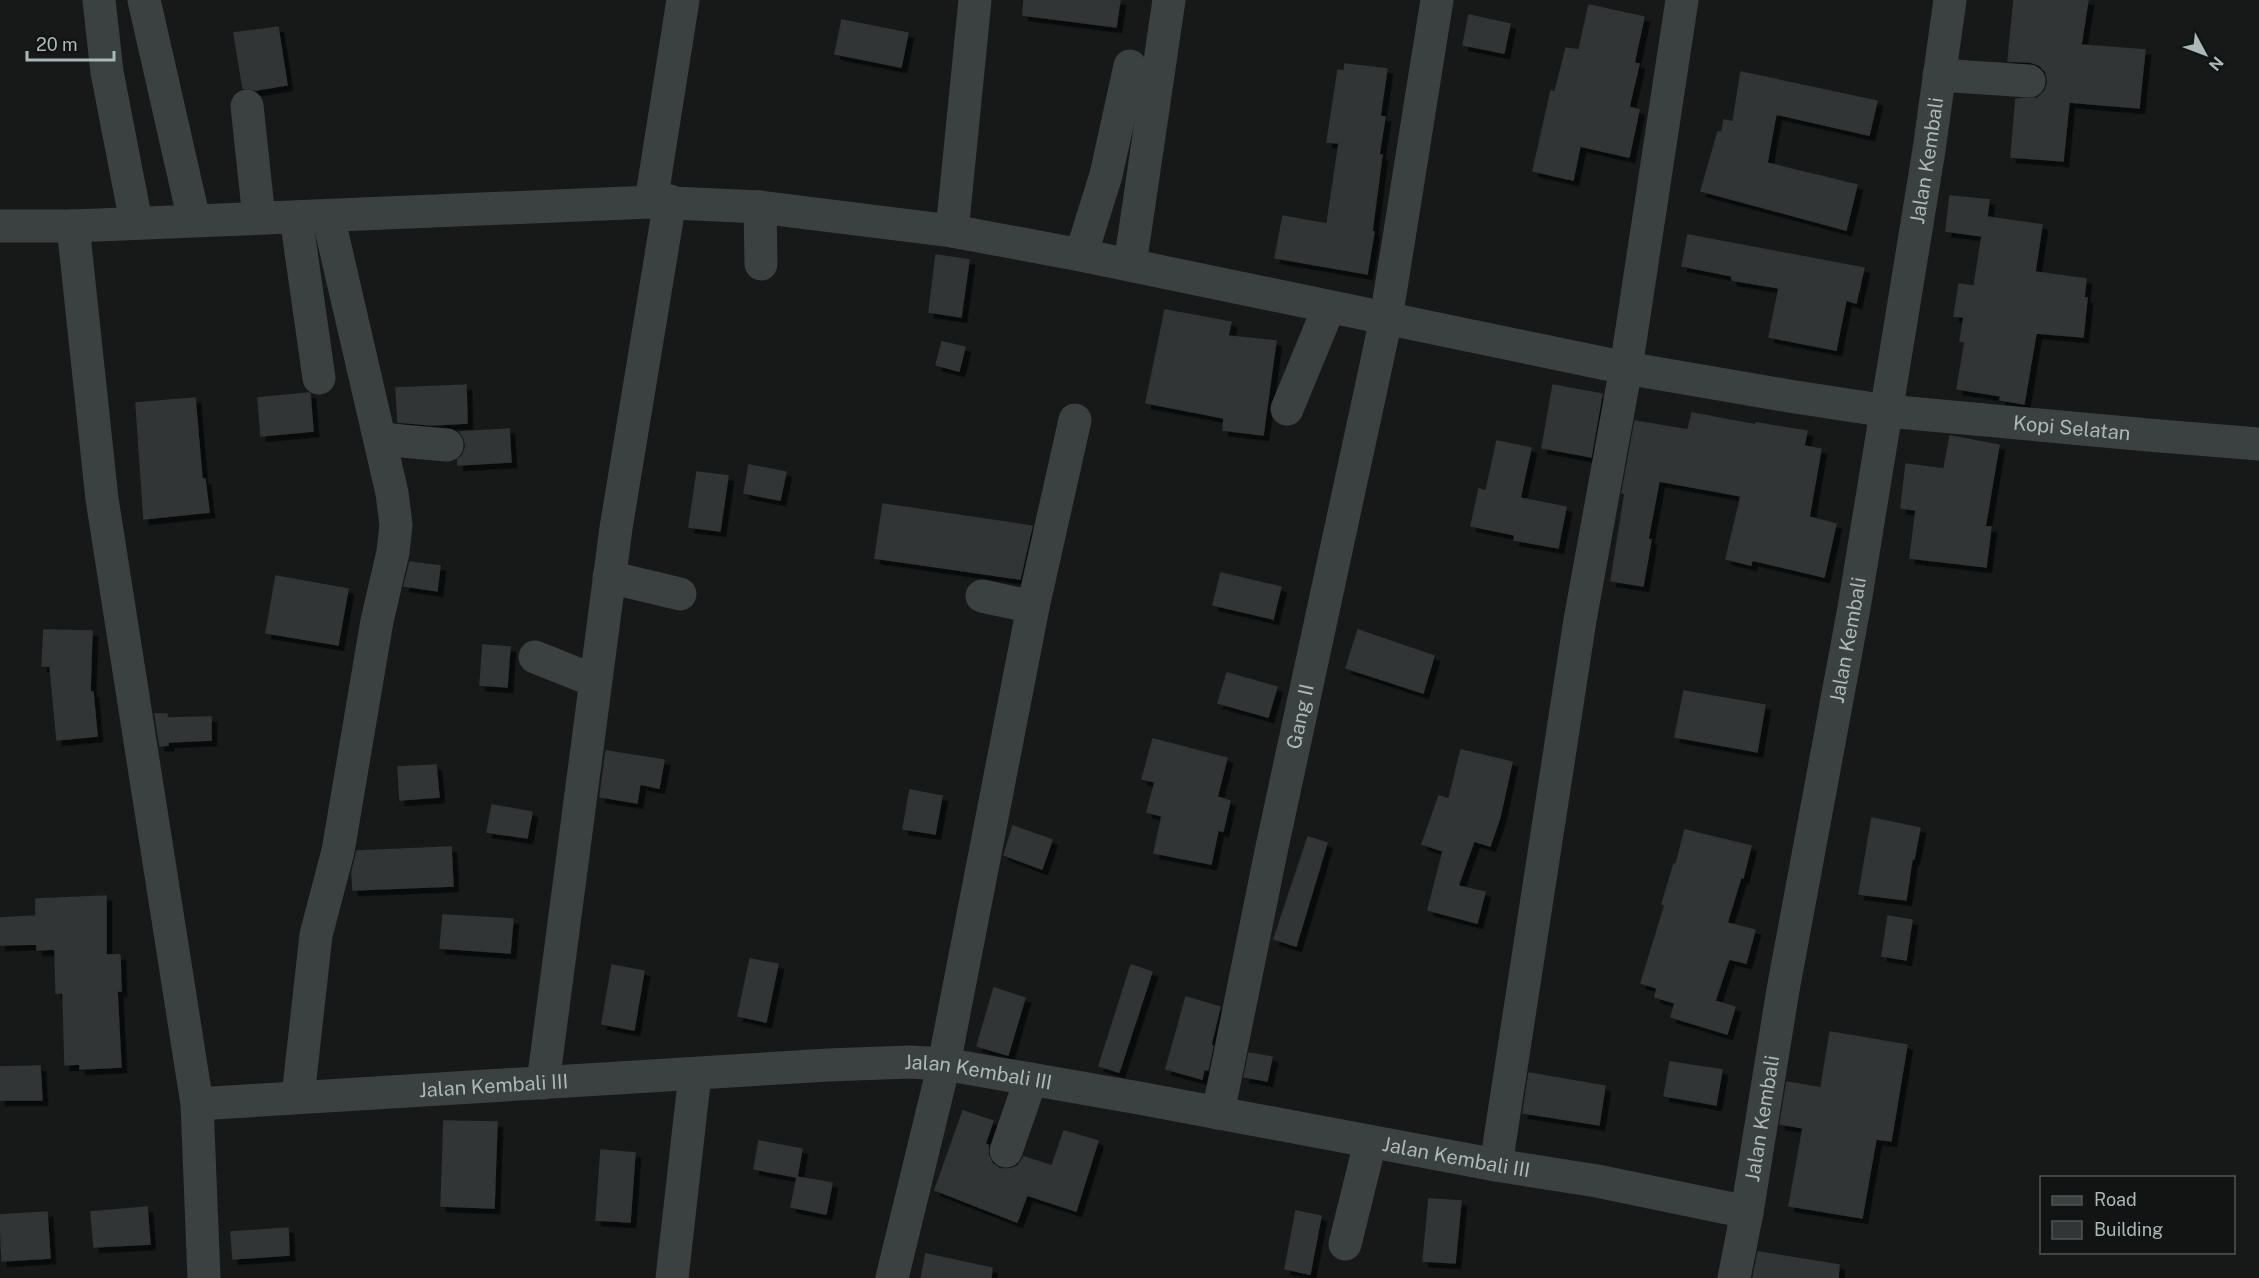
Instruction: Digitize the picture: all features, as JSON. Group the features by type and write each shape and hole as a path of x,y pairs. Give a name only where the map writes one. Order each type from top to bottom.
{"street":[{"path":"99,0 107,72 136,222"},
{"path":"144,0 194,220"},
{"path":"543,1083 660,202 683,0"},
{"path":"952,231 975,0"},
{"path":"1130,265 1169,0"},
{"name":"Gang II","path":"1218,1113 1272,847 1386,319 1437,0"},
{"path":"1496,1165 1578,632 1626,368 1682,0"},
{"name":"Jalan Kembali","path":"1734,1278 1783,990 1848,642 1887,411 1950,0"},
{"path":"1081,255 1106,175 1130,66"},
{"path":"1940,75 2029,81"},
{"path":"247,106 259,218"},
{"name":"Kopi Selatan","path":"0,226 73,226 660,202 759,207 952,231 1081,255 1626,368 1887,411 2259,444"},
{"path":"759,207 761,264"},
{"path":"312,216 319,378"},
{"path":"298,1097 316,935 338,851 377,621 396,525 392,493 380,440 312,216"},
{"path":"73,226 102,499 197,1104 204,1278"},
{"path":"1287,409 1329,307"},
{"path":"893,1273 944,1065 1033,606 1075,420"},
{"path":"380,440 447,445"},
{"path":"609,577 680,594"},
{"path":"982,596 1033,606"},
{"path":"535,657 595,681"},
{"name":"Jalan Kembali III","path":"197,1104 910,1062 1031,1079 1370,1143 1597,1181 1747,1212"},
{"path":"672,1278 695,1074"},
{"path":"1006,1151 1031,1079"},
{"path":"1345,1244 1370,1143"}],"building":[{"path":"1024,0 1120,0 1116,27 1023,15"},
{"path":"2014,0 2088,0 2081,45 2145,50 2139,108 2069,102 2063,161 2011,157 2016,99 2038,98 2045,91 2048,82 2046,72 2039,65 2030,62 2008,61"},
{"path":"1589,5 1644,17 1634,63 1639,64 1629,107 1639,110 1629,157 1580,146 1573,180 1533,171 1551,91 1555,92 1566,48 1579,50"},
{"path":"1469,15 1510,24 1504,53 1463,45"},
{"path":"842,20 908,33 901,67 835,54"},
{"path":"278,27 287,85 256,90 243,88 234,33"},
{"path":"1345,64 1387,69 1380,116 1385,117 1379,155 1382,155 1367,274 1275,258 1283,216 1327,224 1339,143 1327,142 1338,70 1344,71"},
{"path":"1741,72 1877,101 1869,135 1776,114 1767,163 1857,185 1846,230 1701,191 1718,132 1722,132 1724,120 1733,122"},
{"path":"1950,196 1989,200 1987,217 2042,225 2035,272 2086,279 2084,298 2087,298 2083,337 2036,333 2024,404 2000,400 2001,396 1957,389 1965,342 1960,341 1964,317 1954,316 1959,284 1974,286 1982,236 1946,231"},
{"path":"1688,235 1864,268 1856,303 1846,300 1836,350 1769,337 1779,288 1732,280 1732,276 1682,266"},
{"path":"936,255 969,260 961,317 929,312"},
{"path":"1165,310 1231,322 1228,336 1276,341 1263,435 1223,430 1224,418 1146,403"},
{"path":"942,342 965,347 959,371 936,365"},
{"path":"466,385 467,423 432,425 398,422 396,388"},
{"path":"1553,385 1602,394 1591,457 1542,448"},
{"path":"309,393 313,431 261,436 258,398"},
{"path":"195,398 202,479 205,479 209,512 144,519 136,403"},
{"path":"1692,413 1756,425 1756,423 1807,431 1804,446 1821,449 1809,517 1836,524 1824,577 1752,560 1751,565 1726,559 1741,496 1659,481 1648,539 1651,540 1643,586 1611,581 1625,493 1622,493 1635,421 1688,430"},
{"path":"509,429 511,462 458,465 458,459 463,455 466,446 460,432"},
{"path":"1950,436 1999,445 1985,527 1991,527 1986,567 1910,558 1916,510 1901,508 1906,464 1944,469"},
{"path":"1497,441 1531,448 1520,498 1566,507 1558,548 1514,540 1515,535 1471,526 1479,489 1486,491"},
{"path":"749,465 786,472 780,500 744,493"},
{"path":"697,472 728,476 720,531 689,527"},
{"path":"883,504 1032,526 1020,579 875,558"},
{"path":"410,562 440,566 437,591 404,586"},
{"path":"1221,573 1281,587 1273,619 1213,605"},
{"path":"276,576 348,589 338,645 266,633"},
{"path":"44,630 92,631 90,692 93,692 97,736 57,740 50,666 42,666"},
{"path":"1358,630 1434,656 1423,693 1346,668"},
{"path":"483,645 510,647 507,687 480,685"},
{"path":"1227,673 1277,687 1268,717 1218,703"},
{"path":"1684,691 1765,705 1757,752 1675,737"},
{"path":"155,714 167,714 167,718 211,717 211,740 168,742 168,745 160,746"},
{"path":"1153,739 1227,758 1217,797 1230,801 1223,831 1218,830 1211,864 1154,853 1162,816 1147,812 1155,782 1142,779"},
{"path":"1461,750 1512,762 1500,817 1490,846 1474,841 1458,886 1485,892 1477,923 1428,910 1443,851 1422,844 1439,796 1449,799"},
{"path":"606,751 664,760 659,788 640,784 637,803 600,797"},
{"path":"436,765 439,797 400,800 398,767"},
{"path":"910,790 942,796 935,834 903,829"},
{"path":"492,805 532,812 527,838 487,832"},
{"path":"1872,818 1920,828 1914,859 1912,859 1906,900 1859,894"},
{"path":"1013,826 1052,840 1042,869 1004,855"},
{"path":"1685,830 1751,846 1743,878 1741,877 1727,923 1755,930 1746,963 1729,959 1715,1001 1735,1007 1727,1034 1671,1017 1675,1003 1655,997 1657,988 1641,983"},
{"path":"1308,837 1327,843 1296,946 1274,939"},
{"path":"451,847 453,886 353,890 352,872 357,851"},
{"path":"106,896 106,955 120,955 121,991 117,991 121,1067 80,1069 80,1064 65,1065 63,993 56,993 55,949 37,950 37,944 0,945 0,918 36,916 36,899"},
{"path":"443,915 513,919 510,953 440,948"},
{"path":"1888,916 1912,920 1906,960 1882,956"},
{"path":"750,959 778,964 766,1022 738,1016"},
{"path":"612,965 644,971 634,1030 602,1024"},
{"path":"1131,965 1152,972 1119,1072 1099,1066"},
{"path":"994,988 1025,998 1008,1055 977,1046"},
{"path":"1186,997 1220,1007 1208,1070 1204,1069 1202,1079 1166,1069"},
{"path":"1830,1032 1907,1045 1891,1141 1876,1139 1862,1218 1789,1206 1803,1128 1780,1124 1787,1082 1821,1088"},
{"path":"1249,1053 1272,1057 1267,1081 1244,1077"},
{"path":"1670,1062 1722,1070 1716,1105 1664,1096"},
{"path":"40,1066 42,1100 0,1100 0,1067"},
{"path":"1529,1073 1605,1086 1599,1125 1523,1113"},
{"path":"963,1111 993,1121 985,1144 988,1145 988,1154 992,1163 1000,1169 1018,1166 1024,1157 1052,1166 1064,1131 1098,1141 1076,1211 1027,1195 1017,1222 935,1190"},
{"path":"444,1121 497,1122 494,1208 441,1206"},
{"path":"759,1141 802,1149 797,1177 754,1169"},
{"path":"601,1150 635,1153 630,1222 596,1220"},
{"path":"797,1177 832,1183 826,1214 791,1207"},
{"path":"1429,1199 1461,1201 1455,1263 1423,1261"},
{"path":"147,1207 150,1244 94,1247 91,1212"},
{"path":"1296,1211 1321,1216 1310,1274 1285,1269"},
{"path":"47,1212 50,1258 2,1261 0,1215"},
{"path":"288,1228 289,1255 233,1259 231,1232"},
{"path":"1758,1252 1839,1265 1838,1278 1753,1278"},
{"path":"926,1254 992,1268 991,1278 921,1278"}]}
